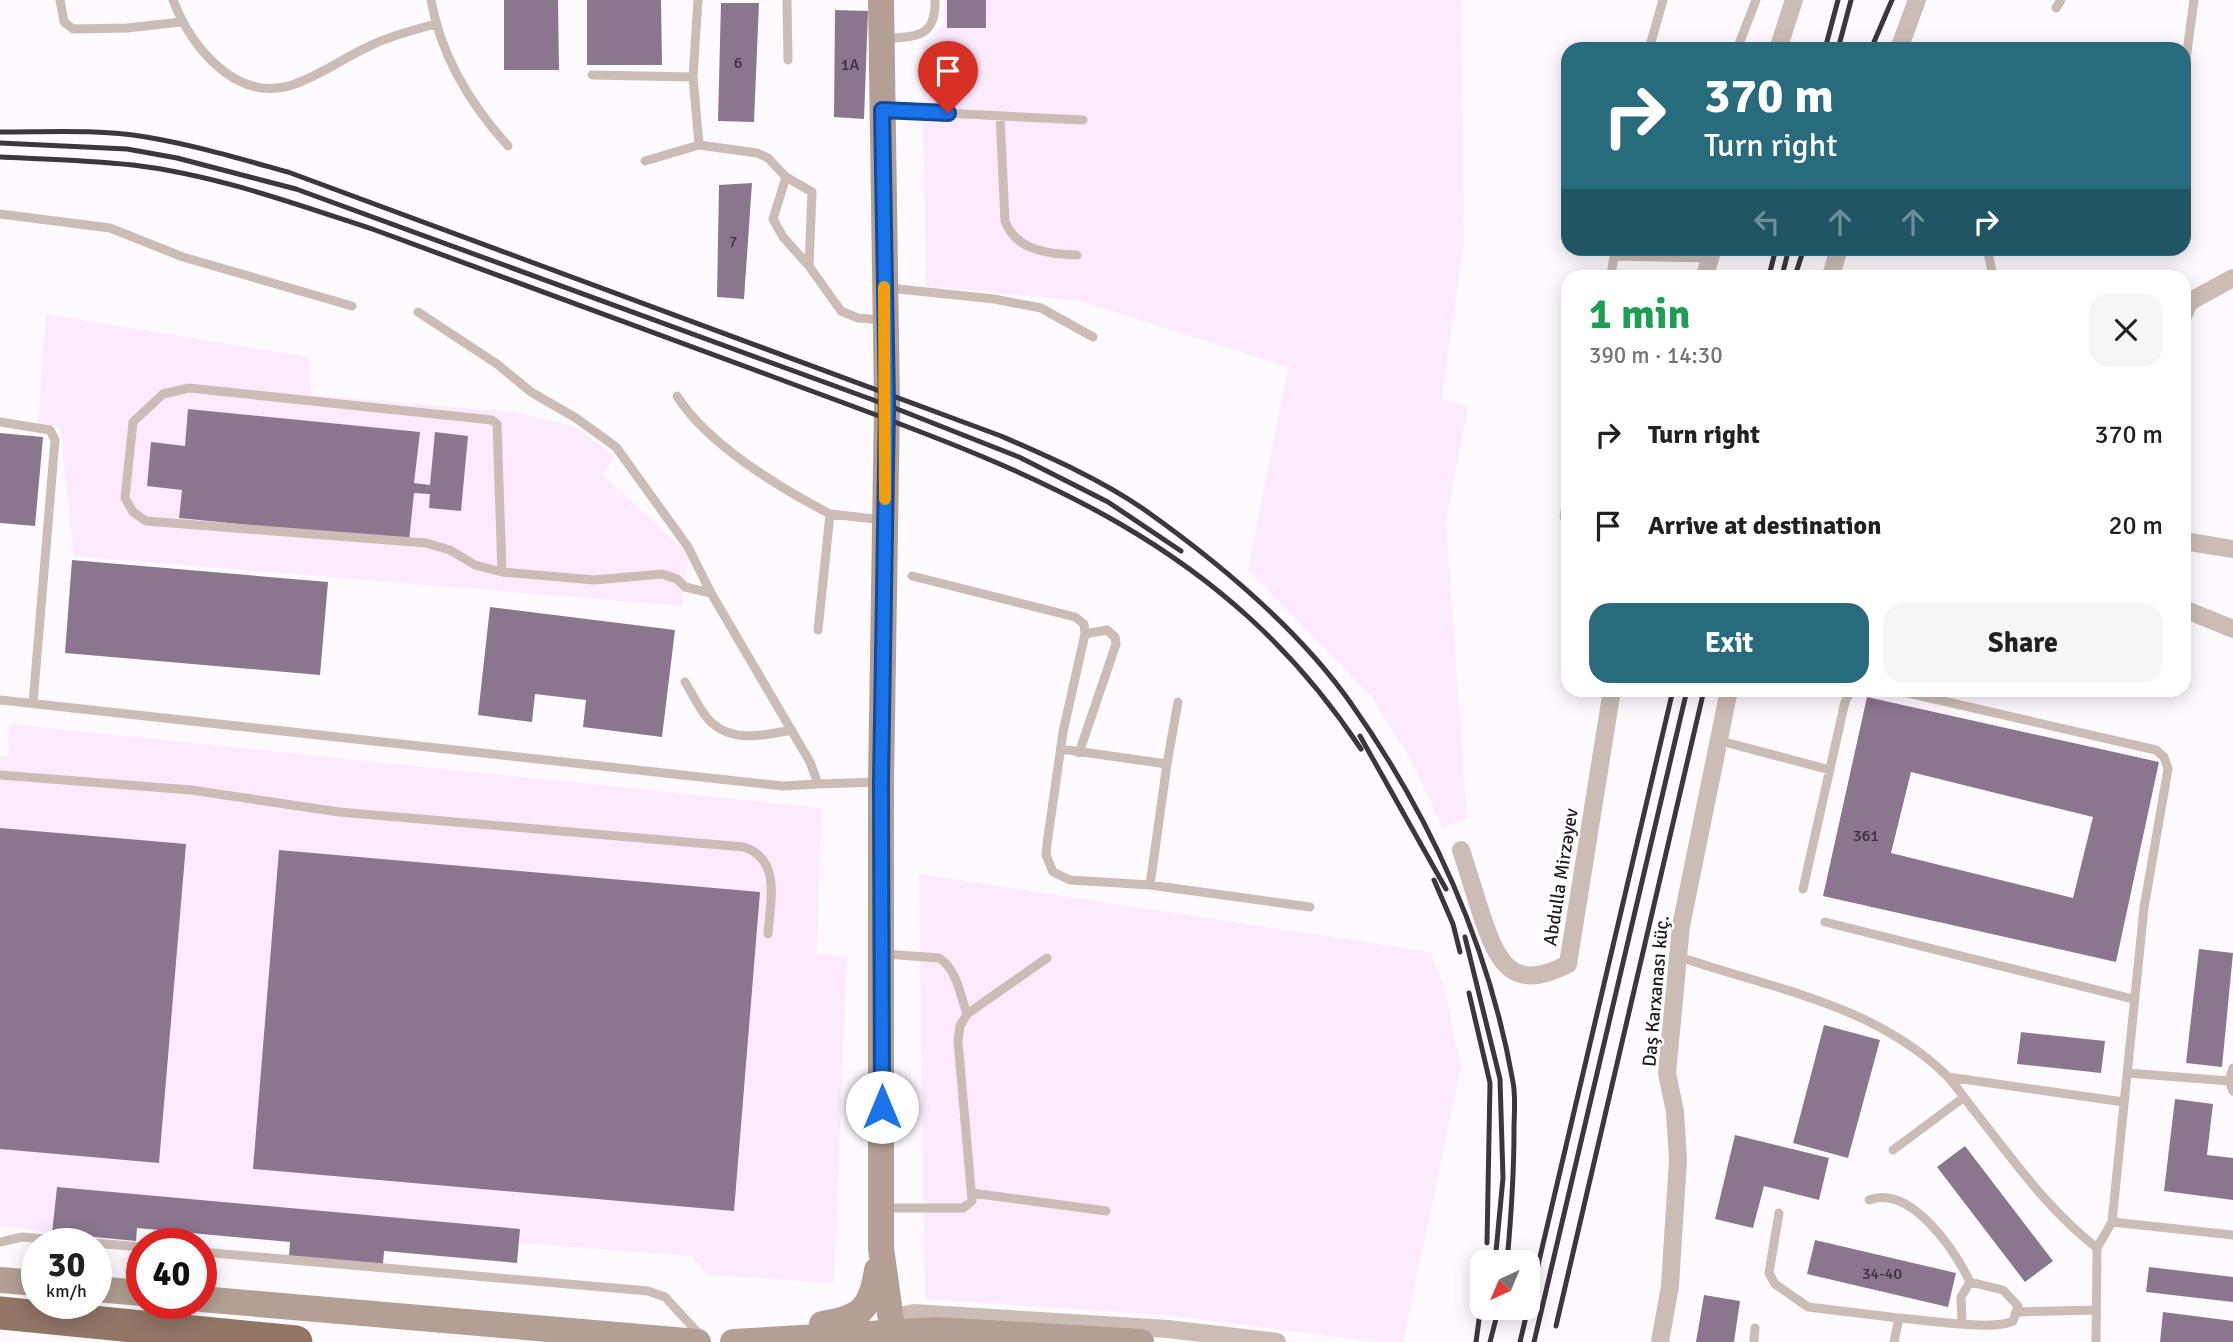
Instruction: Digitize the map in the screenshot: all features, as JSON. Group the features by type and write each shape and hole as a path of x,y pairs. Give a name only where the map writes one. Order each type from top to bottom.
{"highway":[{"path":"0,1312 296,1342"}],"street":[{"path":"881,0 885,520 881,782 881,1248 892,1336"},
{"path":"1780,42 1794,0"},
{"path":"1902,42 1917,0"},
{"path":"2191,301 2233,278"},
{"path":"2191,542 2233,549"},
{"path":"2191,612 2233,629"},
{"name":"Abdulla Mirzəyev","path":"1461,850 1494,951 1508,969 1528,975 1549,974 1568,964 1611,697"},
{"name":"Daş Karxanası küç.","path":"1660,1342 1670,1286 1678,1160 1675,1112 1667,1073 1683,912 1727,697"},
{"path":"721,1342 852,1317 870,1298 881,1248"},
{"path":"0,1280 21,1282"},
{"path":"217,1299 698,1342"},
{"path":"892,1336 900,1315 914,1313 1168,1329 1277,1342"},
{"path":"733,1342 892,1336 937,1329 1141,1342"}],"lane":[{"path":"60,0 64,22 73,29 127,28 181,22"},
{"path":"173,0 181,22 211,62 238,80 262,87 290,86 336,66 374,44 435,23"},
{"path":"431,0 435,23 452,69 486,121 508,146"},
{"path":"698,0 693,77 699,145"},
{"path":"787,0 788,60"},
{"path":"881,39 918,36 928,30 933,22 935,0"},
{"path":"1651,42 1663,0"},
{"path":"1740,42 1756,0"},
{"path":"2188,42 2194,0"},
{"path":"592,75 693,77"},
{"path":"882,110 1083,120"},
{"path":"1000,116 1005,221 1009,231 1018,240 1045,254 1077,255"},
{"path":"645,161 699,145 757,153 768,158 786,177 808,188 814,198 809,266"},
{"path":"786,177 773,219 783,237 809,266 841,311 858,318 884,320"},
{"path":"0,214 110,228 183,257 352,306"},
{"path":"884,287 993,299 1041,308 1093,337"},
{"path":"418,312 497,364 531,392 576,418 616,447 677,529 711,593 792,730 818,784"},
{"path":"502,572 497,424 492,420 189,388 163,394 133,422 125,498 133,512 146,521 426,543 450,550 475,565 502,572 594,580 662,574 677,579 685,587 711,593"},
{"path":"677,396 692,418 724,446 830,514 885,520"},
{"path":"0,422 50,430 55,440 33,703"},
{"path":"818,630 830,514"},
{"path":"912,576 1075,617 1084,624 1085,634 1060,750 1047,844 1049,867 1057,875 1070,880 1150,886 1310,907"},
{"path":"1079,753 1116,644 1115,637 1107,630 1085,634"},
{"path":"685,682 711,723 722,729 755,737 792,730"},
{"path":"1802,889 1848,697"},
{"path":"1925,697 2156,750 2164,757 2168,769 2144,908 2112,1222 2097,1248 2096,1342"},
{"path":"0,700 783,786 881,782"},
{"path":"1150,886 1178,702"},
{"path":"1717,740 1830,770"},
{"path":"1060,750 1167,764"},
{"path":"0,775 191,790 339,812 744,847 766,860 772,876 768,934"},
{"path":"1825,922 2133,999"},
{"path":"883,954 939,958 945,962 954,976 967,1014"},
{"path":"1680,957 1748,980 1808,995 1862,1016 1909,1043 1948,1077 2050,1207 2097,1248"},
{"path":"882,1208 963,1208 972,1201 958,1041 960,1026 967,1014 1047,958"},
{"path":"2233,1068 2229,1081 2233,1091"},
{"path":"2127,1073 2229,1081"},
{"path":"1948,1077 2124,1102"},
{"path":"1893,1150 1963,1098"},
{"path":"972,1193 1106,1210"},
{"path":"1779,1213 1769,1273 1775,1284 1808,1307 1899,1318 1962,1322 1985,1327 2005,1326 2013,1321 2018,1306 2013,1297 2003,1290 1970,1282 1954,1250 1906,1204 1879,1196 1870,1199"},
{"path":"2112,1222 2233,1235"},
{"path":"0,1242 22,1237 126,1246"},
{"path":"217,1253 648,1291 665,1297 706,1342"},
{"path":"1962,1322 1961,1297 1970,1282"},
{"path":"2017,1312 2096,1310"},
{"path":"1894,1342 1899,1318"},
{"path":"1754,1342 1755,1328"}],"shaded area":[{"path":"944,0 1461,0 1464,242 1442,398 1468,407 1446,520 1467,818 1443,828 1410,758 1371,696 1248,570 1288,367 1080,301 926,286 922,44 943,26"},
{"path":"46,314 308,357 311,395 513,412 576,427 614,456 603,475 689,555 682,606 74,556 60,426 38,424"},
{"path":"9,724 821,808 817,954 847,956 834,1283 708,1275 691,1256 519,1243 520,1230 57,1187 53,1228 0,1225 0,756 8,756"},
{"path":"919,874 1430,952 1443,983 1461,1067 1403,1342 1378,1342 1167,1315 925,1299"}],"building":[{"path":"504,0 558,0 559,70 504,70"},
{"path":"587,0 661,0 662,65 587,65"},
{"path":"947,0 986,0 986,28 947,28"},
{"path":"721,3 759,3 754,122 718,121"},
{"path":"835,10 868,11 864,119 834,117"},
{"path":"752,183 744,299 717,297 719,185"},
{"path":"188,409 420,432 414,483 430,485 435,432 468,436 461,511 429,508 430,494 414,493 409,541 179,518 182,490 147,486 151,442 185,446"},
{"path":"0,433 43,437 35,526 0,523"},
{"path":"72,560 328,582 320,675 65,653"},
{"path":"490,607 675,630 662,737 583,727 586,700 535,694 532,722 478,715"},
{"path":"1867,697 2159,762 2116,962 1823,896","holes":["1911,772 2093,817 2073,898 1891,853"]},
{"path":"0,828 186,844 159,1163 0,1149"},
{"path":"279,850 760,892 734,1211 253,1169"},
{"path":"2199,949 2233,953 2222,1067 2186,1063"},
{"path":"1824,1025 1880,1040 1848,1158 1793,1143"},
{"path":"2021,1032 2105,1041 2101,1073 2017,1064"},
{"path":"2175,1099 2213,1104 2207,1155 2233,1158 2233,1200 2164,1191"},
{"path":"1735,1135 1829,1158 1819,1200 1764,1186 1753,1228 1715,1219"},
{"path":"1965,1146 2053,1261 2025,1282 1937,1167"},
{"path":"57,1187 520,1229 517,1263 384,1251 383,1264 289,1256 290,1242 217,1235 217,1228 126,1228 126,1240 112,1239 112,1228 53,1228"},
{"path":"1815,1240 1956,1273 1948,1307 1807,1274"},
{"path":"2149,1267 2233,1277 2233,1302 2146,1292"},
{"path":"1704,1295 1740,1301 1734,1342 1696,1342"},
{"path":"2163,1312 2233,1321 2233,1342 2160,1342"}],"railway":[{"path":"1827,42 1838,0"},
{"path":"1840,42 1851,0"},
{"path":"1874,42 1892,0"},
{"path":"0,132 128,134 200,148 288,172 1001,436 1108,487 1170,528 1254,596 1329,674 1379,745 1406,790 1452,883 1489,981 1514,1088 1513,1180 1508,1250"},
{"path":"0,143 127,149 177,158 296,189 887,405 1019,457 1108,502 1181,551"},
{"path":"0,157 133,165 225,183 286,201 375,230 858,408 1023,474 1099,512 1172,557 1240,609 1303,673 1361,749"},
{"path":"1770,270 1774,256"},
{"path":"1784,270 1787,256"},
{"path":"1797,270 1801,256"},
{"path":"1520,1342 1671,697"},
{"path":"1534,1342 1685,697"},
{"path":"1556,1326 1702,697"},
{"path":"1360,736 1446,889"},
{"path":"1434,880 1453,924 1460,952"},
{"path":"1465,937 1500,1079 1503,1178 1496,1250"},
{"path":"1469,993 1490,1083 1487,1243"},
{"path":"1476,1342 1479,1320"},
{"path":"1490,1342 1496,1320"}],"slow traffic":[{"path":"884,287 887,405 885,499"}],"route":[{"path":"882,1107 884,846 881,782 887,405 882,110 948,113"}]}
